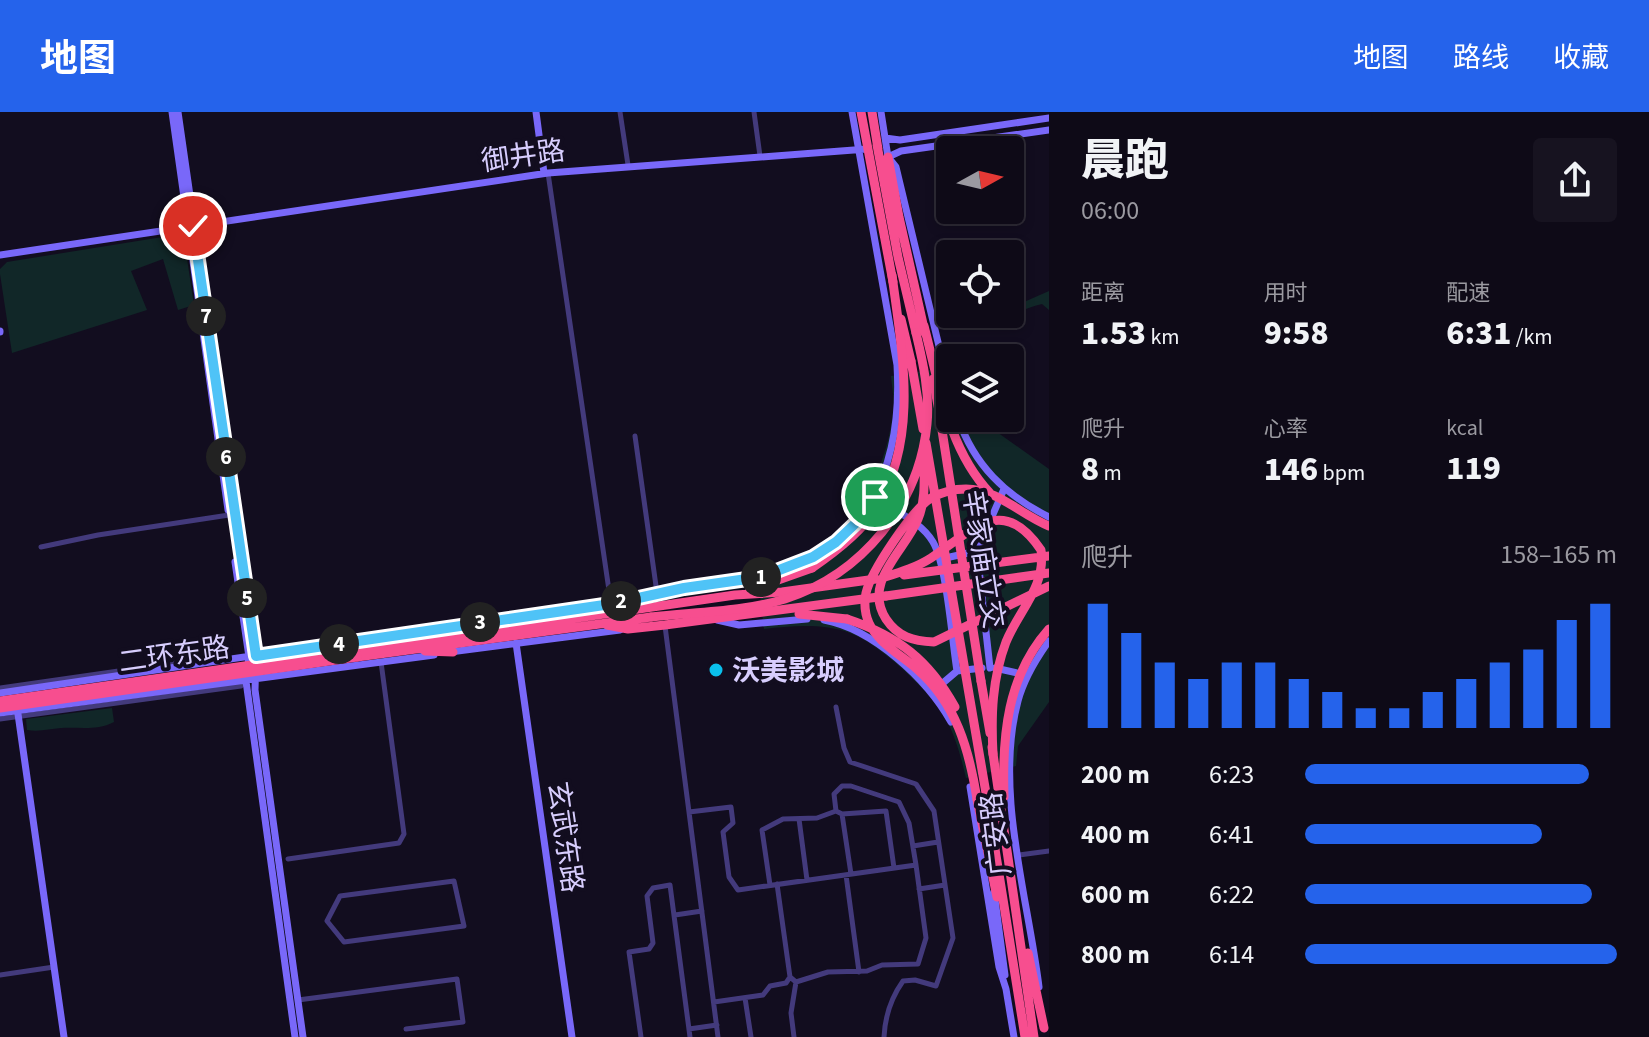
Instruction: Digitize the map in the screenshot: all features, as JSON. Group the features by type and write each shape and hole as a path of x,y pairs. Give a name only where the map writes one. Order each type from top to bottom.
{"highway":[{"path":"861,112 899,217"},
{"path":"735,595 812,568 848,540 874,512 890,482 904,412 903,363 892,275 870,168 872,112"},
{"path":"872,145 898,257 955,437 972,470 991,494 1013,514 1049,528"},
{"path":"398,651 784,599 818,585 852,564 879,538 908,491 920,458 927,424 920,330 888,157"},
{"name":"辛家庙立交","path":"892,275 985,777 982,799"},
{"name":"辛家庙立交","path":"920,330 1002,798"},
{"path":"923,430 922,506 913,529 884,572 880,586 879,602 892,628 904,637 934,642 1049,586"},
{"path":"1012,956 982,799 965,743 951,710 923,674 875,632 866,614 867,593 870,582 906,524 925,503 942,493 962,489 982,491 1049,528"},
{"path":"885,577 928,560 981,523 996,521 1022,528 1041,550 1041,576 1007,641 997,673 991,711 993,754"},
{"path":"735,595 782,592 1049,556"},
{"path":"596,624 628,629 665,625 1049,573"},
{"name":"二环东路","path":"0,713 453,636 735,595"},
{"path":"596,606 627,611"},
{"path":"771,613 847,619 876,629 908,648 929,667 960,717 985,777"},
{"path":"1044,1032 1015,896 1002,798 1004,742 1013,691 1036,643 1049,629"},
{"path":"397,635 453,636"},
{"path":"356,653 453,652"},
{"name":"二环东路","path":"0,701 356,653"},
{"path":"982,799 989,862 1034,1037"},
{"path":"1015,896 1025,1037"}],"main road":[{"path":"175,112 252,657 250,680 295,1037"},
{"path":"538,112 546,173"},
{"path":"852,112 872,145 896,167 938,344"},
{"path":"0,690 214,663 611,604 657,593 761,577 813,557 836,542 859,520 875,497 893,446 899,393 872,145 881,112"},
{"name":"御井路","path":"0,255 546,173 872,145 1049,118"},
{"path":"888,157 901,151 1049,130"},
{"path":"191,226 229,515 252,657"},
{"path":"965,432 976,456 1004,489 1049,517"},
{"path":"990,668 977,551 1004,489"},
{"path":"875,497 920,527 933,541 939,559 957,671"},
{"path":"939,559 977,551"},
{"name":"广安路","path":"715,619 739,625 800,619 840,624 877,644 932,692 953,724 962,749 1014,1037"},
{"path":"0,713 18,714 628,629"},
{"name":"广安路","path":"1044,1032 1010,776 1014,721 1028,675 1049,641"},
{"name":"玄武东路","path":"516,643 572,1037"},
{"path":"932,692 957,671 990,668 1028,675"},
{"path":"250,680 303,1037"},
{"path":"14,688 64,1037"},
{"path":"989,862 999,915 1006,989"}],"street":[{"path":"620,112 628,165"},
{"path":"754,112 760,156"},
{"path":"546,173 611,604"},
{"path":"635,436 657,593"},
{"path":"41,547 229,515"},
{"path":"665,625 718,1037"},
{"path":"288,859 399,843 404,834 381,662"},
{"path":"836,707 850,762 916,784 934,811 953,938 936,986 915,980 903,981 894,994 885,1022 884,1037"},
{"path":"794,1037 791,1013 796,982 828,972 859,972 882,965 918,964 926,938 909,823 899,802 851,786 842,786 834,794 836,811"},
{"path":"689,812 731,807 733,823 723,832 729,877 738,890 916,865"},
{"path":"796,982 790,977 762,830 783,819 817,818 836,811 842,814 886,811 894,868"},
{"path":"842,814 859,972"},
{"path":"799,819 807,880"},
{"path":"913,846 938,842"},
{"path":"1019,855 1049,851"},
{"path":"454,881 464,926 344,942 327,921 340,896 454,881"},
{"path":"641,1037 629,952 649,949 653,943 647,896 653,888 670,885 690,1037"},
{"path":"919,889 945,885"},
{"path":"675,915 702,911"},
{"path":"0,975 54,967"},
{"path":"714,1002 763,995 770,986 786,983 790,977"},
{"path":"298,1000 457,979 463,1022 406,1029"},
{"path":"786,983 793,989"},
{"path":"745,998 751,1037"},
{"path":"689,1029 717,1025"}],"green space":[{"path":"175,235 185,245 194,305 178,310 163,259 131,271 147,310 12,353 0,274 0,269 7,262"},
{"path":"1049,291 1049,310 1042,304 1024,310 1024,302"},
{"path":"936,369 936,432 997,432 1049,469 1049,702 1018,746 1016,766 966,778 953,733 939,708 903,670 862,639 829,628 796,626 764,629 757,570 805,557 840,531 854,514 884,456 894,404 891,376"},
{"path":"112,708 114,722 101,727 27,730 26,719"}],"place":[{"name":"沃美影城","path":"716,670"}],"route":[{"path":"193,226 256,656 611,604 684,588 761,577 813,557 836,542 859,520 875,497"}]}
